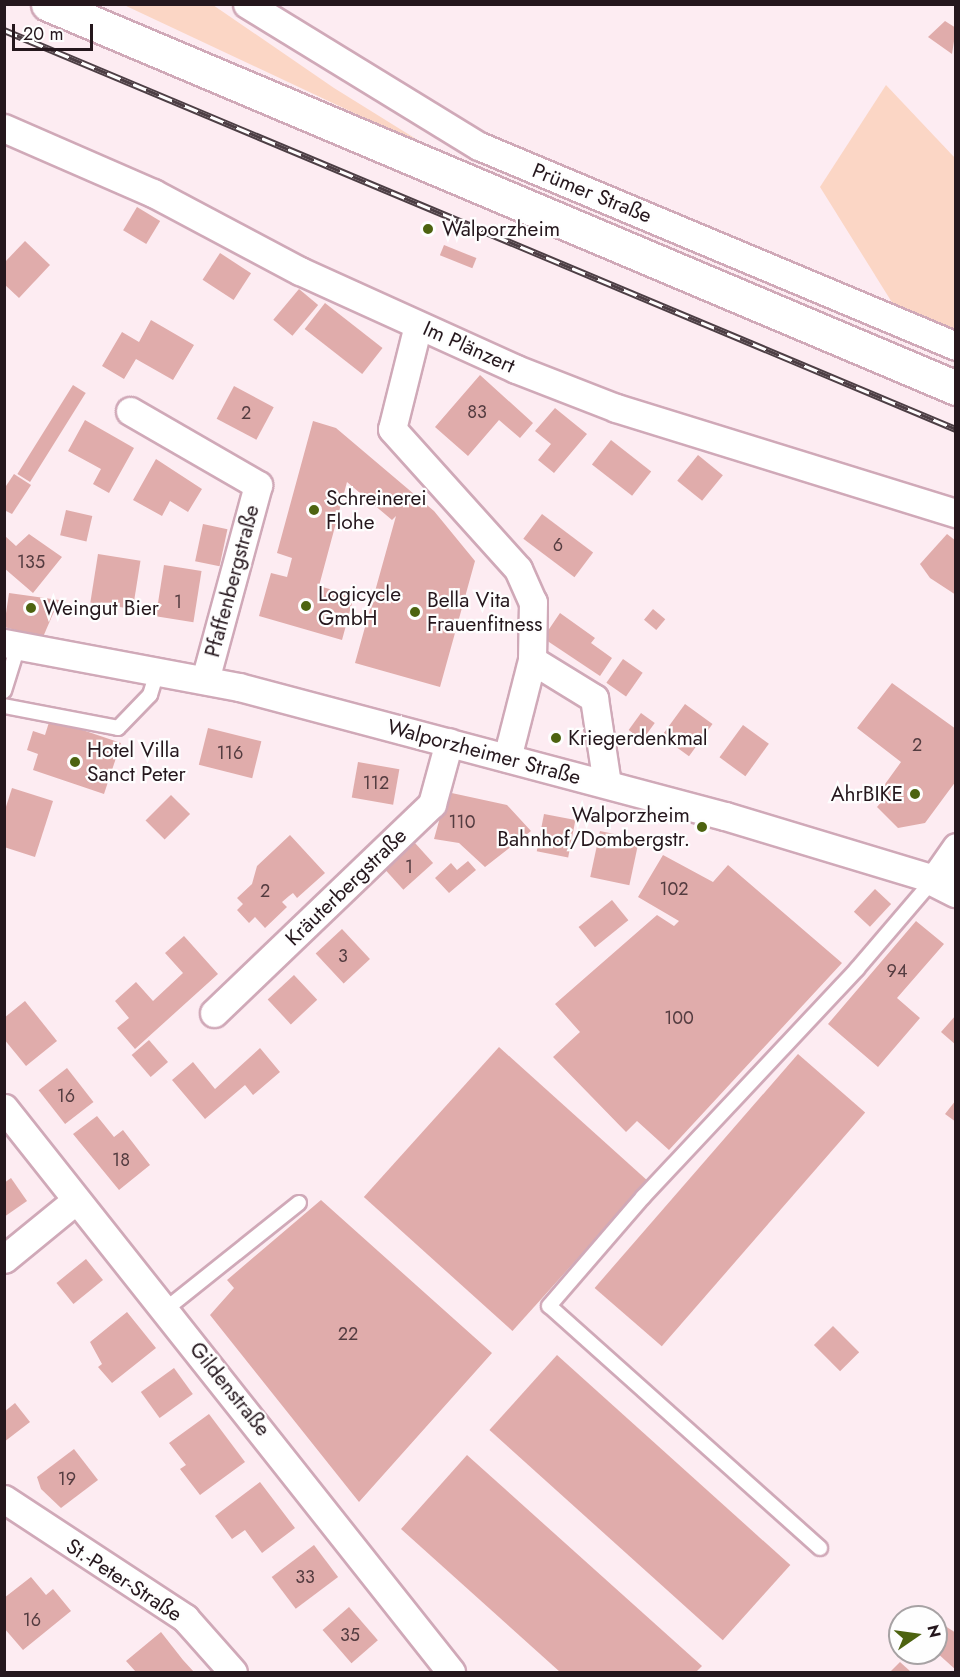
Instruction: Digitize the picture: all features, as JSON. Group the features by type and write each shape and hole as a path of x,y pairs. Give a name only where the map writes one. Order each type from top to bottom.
{"main road":[{"path":"48,4 956,388"}],"street":[{"name":"Prümer Straße","path":"248,4 479,146 956,346"},
{"name":"Im Plänzert","path":"4,128 153,193 300,271 616,408 956,513"},
{"path":"418,324 392,429 518,569 533,602 532,660 507,758"},
{"name":"Pfaffenbergstraße","path":"130,411 258,485 205,680"},
{"name":"Walporzheimer Straße","path":"11,645 205,680 448,742 607,784 945,884"},
{"path":"532,660 594,698 607,784"},
{"name":"Kräuterbergstraße","path":"214,1013 432,804 448,742"},
{"path":"945,884 956,847"},
{"name":"Gildenstraße","path":"4,1108 166,1309 451,1672"},
{"path":"4,1259 76,1200"},
{"name":"St.-Peter-Straße","path":"4,1499 186,1618 233,1672"}],"lane":[{"path":"4,691 11,645"},
{"path":"4,706 118,728 150,695 157,672"},
{"path":"820,1548 549,1306 643,1197 857,969 945,884"},
{"path":"166,1309 299,1203"}],"shaded area":[{"path":"124,5 213,5 334,88 437,152"},
{"path":"886,85 955,158 955,332 898,312 820,187"}],"building":[{"path":"945,21 956,28 952,54 928,37"},
{"path":"137,207 160,221 146,244 123,230"},
{"path":"25,241 50,265 19,298 4,284 4,263"},
{"path":"444,245 476,258 472,268 440,255"},
{"path":"220,253 251,273 234,300 203,280"},
{"path":"299,289 318,305 292,336 273,320"},
{"path":"325,303 383,348 362,374 305,329"},
{"path":"151,320 194,345 173,380 136,359 124,379 102,366 122,332 139,342"},
{"path":"480,375 533,423 520,438 499,420 468,456 435,427"},
{"path":"73,385 86,393 30,482 17,474"},
{"path":"234,386 274,407 256,440 217,419"},
{"path":"555,408 587,434 554,473 538,460 551,444 535,431"},
{"path":"85,420 134,448 109,493 93,484 101,469 68,451"},
{"path":"313,421 336,428 434,511 475,561 440,687 355,663 396,516 392,520 347,482 319,586 354,596 342,640 259,616 271,573 287,577 292,558 277,553"},
{"path":"611,440 651,471 632,496 592,464"},
{"path":"698,455 723,475 702,501 677,481"},
{"path":"156,459 202,489 188,512 170,501 162,516 133,500"},
{"path":"14,474 31,485 12,514 4,510 4,489"},
{"path":"66,510 92,516 86,541 60,535"},
{"path":"542,514 593,553 574,577 523,539"},
{"path":"203,524 227,529 220,566 195,561"},
{"path":"29,534 62,557 33,593 4,568 4,535 16,546"},
{"path":"947,534 956,541 956,595 930,578 920,564"},
{"path":"98,554 140,561 133,609 90,602"},
{"path":"164,565 202,571 193,622 156,616"},
{"name":"Weingut Bier","path":"9,593 59,600 43,637 4,627"},
{"path":"653,609 665,619 656,630 644,620"},
{"path":"560,613 595,638 591,643 612,658 600,676 543,638"},
{"path":"623,659 643,673 626,697 606,683"},
{"path":"892,683 956,729 956,781 925,823 898,828 877,807 887,795 880,791 901,762 857,728"},
{"path":"685,704 713,724 689,756 661,736"},
{"path":"641,713 655,723 642,740 629,730"},
{"name":"Hotel Villa Sanct Peter","path":"50,719 121,743 104,794 33,770 38,754 27,750 33,731 45,735"},
{"path":"743,725 769,744 745,776 719,757"},
{"path":"208,728 261,741 252,778 199,765"},
{"path":"358,762 399,769 393,805 352,797"},
{"path":"12,788 53,801 35,857 4,847 4,813"},
{"path":"447,792 507,805 531,831 485,867 459,843 434,839"},
{"path":"171,795 190,814 165,840 146,820"},
{"path":"544,814 575,820 568,857 537,851"},
{"path":"600,831 639,839 629,885 590,877"},
{"path":"290,835 325,873 297,898 293,893 282,902 287,907 265,928 255,917 249,923 237,910 243,904 237,898 252,884 257,866"},
{"path":"415,843 433,863 403,890 385,870"},
{"path":"663,855 713,882 728,865 842,963 669,1150 637,1121 626,1132 553,1057 580,1032 555,1004 657,915 674,926 679,921 638,897"},
{"path":"468,861 476,870 449,893 435,878 451,863 457,870"},
{"path":"875,889 891,904 870,927 854,912"},
{"path":"612,900 628,920 595,947 579,927"},
{"path":"916,921 944,944 897,998 920,1018 878,1067 828,1024"},
{"path":"342,929 370,959 344,984 316,954"},
{"path":"184,936 218,974 135,1049 117,1028 129,1018 115,1001 136,982 153,1001 183,973 165,953"},
{"path":"294,975 317,1000 291,1024 268,1000"},
{"path":"25,1001 57,1041 26,1066 4,1039 4,1018"},
{"path":"956,1015 956,1045 941,1032"},
{"path":"149,1040 168,1062 151,1077 132,1055"},
{"path":"499,1047 648,1181 512,1331 364,1197"},
{"path":"260,1048 280,1072 253,1095 245,1085 205,1119 172,1080 193,1062 215,1089"},
{"path":"798,1054 865,1112 662,1346 595,1288"},
{"path":"67,1068 93,1102 65,1124 39,1090"},
{"path":"956,1100 956,1122 945,1114"},
{"path":"97,1116 114,1137 123,1130 150,1165 119,1190 73,1134"},
{"path":"11,1178 27,1201 4,1217 4,1183"},
{"path":"321,1200 492,1353 359,1502 210,1315 234,1288 227,1280"},
{"path":"86,1259 103,1280 73,1304 56,1283"},
{"path":"127,1312 156,1348 112,1383 98,1367 102,1364 90,1342"},
{"path":"833,1326 859,1352 840,1371 814,1345"},
{"path":"557,1355 790,1565 723,1640 489,1430"},
{"path":"174,1368 193,1394 160,1418 141,1392"},
{"path":"15,1403 30,1422 4,1442 4,1412"},
{"path":"209,1414 245,1462 200,1495 180,1469 186,1465 169,1443"},
{"path":"74,1449 98,1480 61,1508 41,1489 37,1477"},
{"path":"467,1455 702,1666 696,1672 560,1672 401,1529"},
{"path":"260,1482 295,1528 262,1553 245,1530 232,1539 215,1516"},
{"path":"314,1545 338,1577 296,1609 272,1577"},
{"path":"31,1577 46,1595 53,1589 71,1611 23,1650 4,1628 4,1598"},
{"path":"349,1607 378,1640 351,1663 323,1630"},
{"path":"948,1628 956,1633 956,1670 948,1663"},
{"path":"161,1632 194,1672 136,1672 126,1661"},
{"path":"897,1665 903,1665 911,1672 890,1672"}],"railway":[{"path":"4,30 956,429"}],"place":[{"name":"Walporzheim","path":"428,229"},
{"name":"Schreinerei Flohe","path":"314,510"},
{"name":"Logicycle GmbH","path":"306,606"},
{"name":"Weingut Bier","path":"31,608"},
{"name":"Bella Vita Frauenfitness","path":"415,612"},
{"name":"Kriegerdenkmal","path":"556,738"},
{"name":"Hotel Villa Sanct Peter","path":"75,762"},
{"name":"AhrBIKE","path":"915,794"},
{"name":"Walporzheim Bahnhof/Dombergstr.","path":"702,827"}]}
